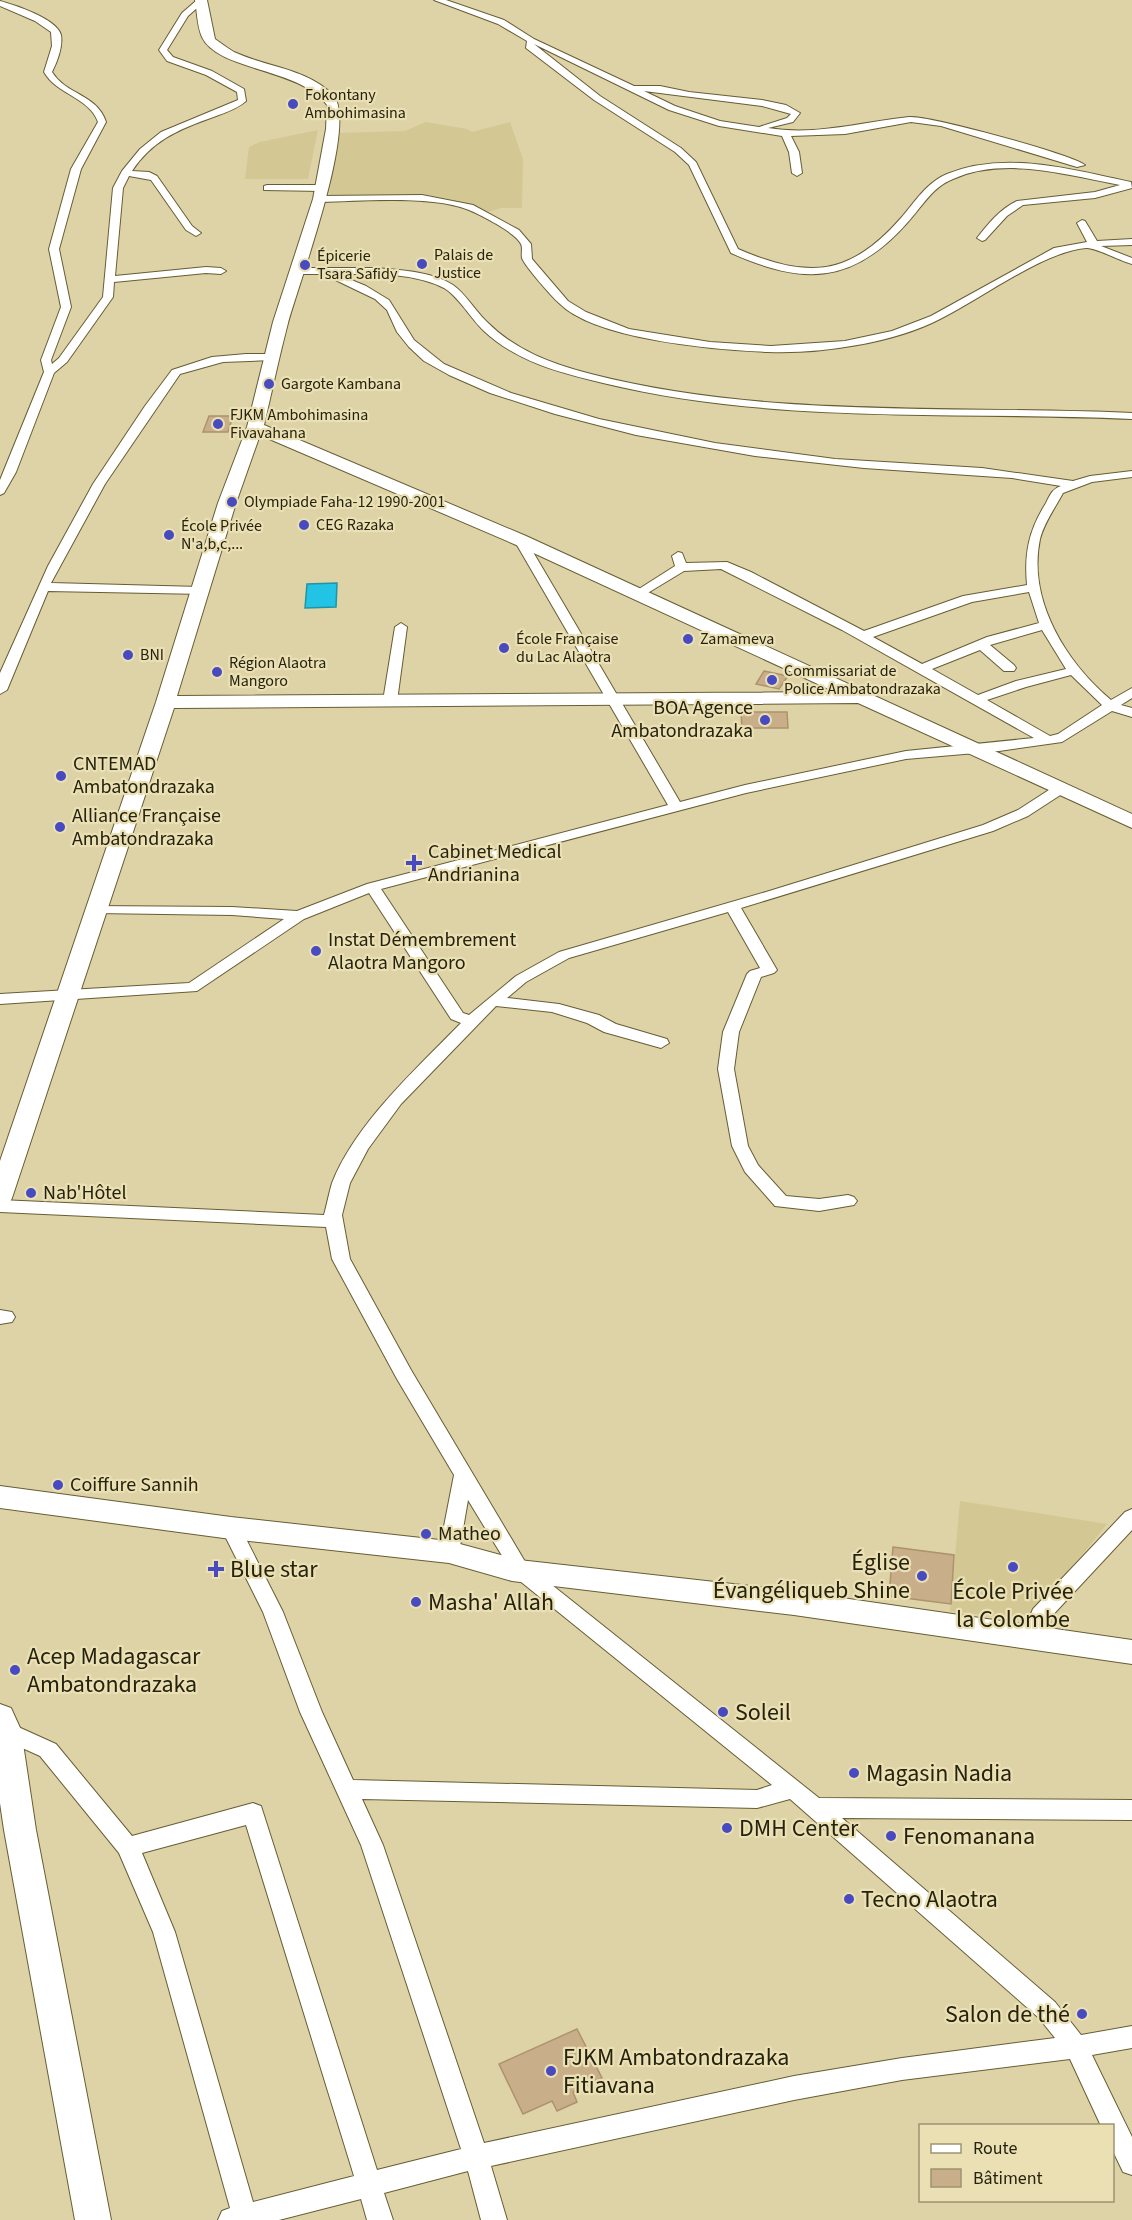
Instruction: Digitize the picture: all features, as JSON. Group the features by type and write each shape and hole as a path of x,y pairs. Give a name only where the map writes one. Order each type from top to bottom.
{"main road":[{"path":"0,1198 166,702 227,503 255,427 272,357 321,194 332,129 333,105 328,98 297,78 218,48 206,34 201,0"},
{"path":"255,427 520,540 1132,822"},
{"path":"166,702 861,698"},
{"path":"0,1497 231,1528 449,1552 517,1568 794,1603 1132,1652"},
{"path":"3,1723 20,1830 93,2220"}],"street":[{"path":"4,0 0,3 46,24 55,31 53,60 48,72 51,80 92,104 101,113 102,122 76,169 54,249 66,308 46,360 49,372"},
{"path":"0,491 10,472 49,372 63,360 108,297 118,188 125,173 164,134 242,101 241,91 209,73 170,58 163,50 185,15 201,0"},
{"path":"438,0 501,22 531,40 630,88 672,108 704,119 785,134 845,131 911,119 933,121 1122,179 1131,185"},
{"path":"531,40 530,46 548,61 597,98 678,150 693,164 734,251 775,268 800,272 822,271 858,262 900,226 922,196 950,177 966,171 1007,166 1035,167 1131,185"},
{"path":"630,88 660,89 689,95 762,103 783,107 796,113 790,120 753,128"},
{"path":"785,134 794,152 797,173"},
{"path":"125,173 149,174 154,178 189,228 196,233"},
{"path":"982,238 1000,217 1018,204 1060,197 1106,194 1131,185"},
{"path":"267,188 321,194 413,197 470,207 516,232 526,244 527,259 564,303 582,314 627,332 710,345 771,349 845,344 895,333 935,318 1057,250 1091,244 1132,242"},
{"path":"1082,223 1092,238 1091,244"},
{"path":"1091,244 1132,261"},
{"path":"110,279 172,275 206,270 221,271"},
{"path":"298,271 363,272 413,277 447,286 458,294 465,305 499,339 535,358 616,383 706,399 842,411 1068,413 1132,416"},
{"path":"321,272 376,296 391,309 400,328 418,350 441,366 502,393 596,422 693,443 779,455 837,462 982,471 1037,477 1070,484"},
{"path":"0,690 64,546 108,470 176,372 194,364 224,357 272,357"},
{"path":"1132,474 1090,479 1058,490 1034,540 1033,588 1046,625 1089,688 1113,706 1132,712"},
{"path":"520,540 676,807"},
{"path":"638,594 680,562 723,565 863,636 1048,740"},
{"path":"45,587 200,591"},
{"path":"863,636 975,596 997,591 1033,588"},
{"path":"921,669 982,645 1046,625"},
{"path":"390,701 401,627"},
{"path":"982,645 1009,668"},
{"path":"976,700 1020,684 1076,670"},
{"path":"0,999 192,988 299,916 372,887 676,807 862,763 906,755 1062,738 1132,692"},
{"path":"1060,789 1023,813 988,828 564,956 522,979 493,1001 395,1100 361,1147 341,1183 333,1215 341,1259 517,1568 793,1789 1047,2010 1076,2047 1112,2124"},
{"path":"372,887 457,1016 472,1022"},
{"path":"732,906 768,970 755,974 731,1032 726,1069 740,1146 750,1168 781,1202 801,1205 848,1201"},
{"path":"95,909 232,911 299,916"},
{"path":"493,1001 553,1007 593,1019 610,1028 662,1042"},
{"path":"0,1206 335,1221"},
{"path":"449,1552 463,1476"},
{"path":"1041,1639 1040,1615 1132,1517"},
{"path":"231,1528 273,1612 311,1712 372,1845 476,2157 494,2220"},
{"path":"3,1723 48,1750 128,1847 164,1932 241,2219 476,2157 794,2088 902,2069 1076,2047 1132,2037"},
{"path":"347,1789 757,1799 793,1789"},
{"path":"813,1808 1132,1810"},
{"path":"128,1847 253,1813 380,2220"},
{"path":"1114,2128 1132,2163"}],"shaded area":[{"path":"426,122 467,129 472,132 510,122 523,159 522,208 501,208 488,212 454,200 428,195 329,197 338,133 405,131"},
{"path":"318,130 308,179 245,179 249,147 260,142"},
{"name":"École Privée la Colombe","path":"960,1501 1107,1524 1030,1620 950,1611"}],"water":[{"path":"337,583 336,607 305,608 307,584"}],"building":[{"name":"FJKM Ambohimasina Fivavahana","path":"209,416 233,416 228,432 203,432"},
{"name":"Commissariat de Police Ambatondrazaka","path":"764,671 788,676 779,689 756,684"},
{"name":"BOA Agence Ambatondrazaka","path":"741,712 787,712 788,728 742,728"},
{"name":"Église Évangéliqueb Shine","path":"893,1547 954,1555 951,1604 889,1596"},
{"name":"FJKM Ambatondrazaka Fitiavana","path":"577,2029 602,2078 573,2092 577,2102 557,2111 552,2101 523,2114 499,2064"}],"place":[{"name":"Fokontany Ambohimasina","path":"293,104"},
{"name":"Palais de Justice","path":"422,264"},
{"name":"Épicerie Tsara Safidy","path":"305,265"},
{"name":"Gargote Kambana","path":"269,384"},
{"name":"FJKM Ambohimasina Fivavahana","path":"218,424"},
{"name":"Olympiade Faha-12 1990-2001","path":"232,502"},
{"name":"CEG Razaka","path":"304,525"},
{"name":"École Privée N'a,b,c,...","path":"169,535"},
{"name":"Zamameva","path":"688,639"},
{"name":"École Française du Lac Alaotra","path":"504,648"},
{"name":"BNI","path":"128,655"},
{"name":"Région Alaotra Mangoro","path":"217,672"},
{"name":"Commissariat de Police Ambatondrazaka","path":"772,680"},
{"name":"BOA Agence Ambatondrazaka","path":"765,720"},
{"name":"CNTEMAD Ambatondrazaka","path":"61,776"},
{"name":"Alliance Française Ambatondrazaka","path":"60,827"},
{"name":"Cabinet Medical Andrianina","path":"414,863"},
{"name":"Instat Démembrement Alaotra Mangoro","path":"316,951"},
{"name":"Nab'Hôtel","path":"31,1193"},
{"name":"Coiffure Sannih","path":"58,1485"},
{"name":"Matheo","path":"426,1534"},
{"name":"École Privée la Colombe","path":"1013,1567"},
{"name":"Blue star","path":"216,1569"},
{"name":"Église Évangéliqueb Shine","path":"922,1576"},
{"name":"Masha' Allah","path":"416,1602"},
{"name":"Acep Madagascar Ambatondrazaka","path":"15,1670"},
{"name":"Soleil","path":"723,1712"},
{"name":"Magasin Nadia","path":"854,1773"},
{"name":"DMH Center","path":"727,1828"},
{"name":"Fenomanana","path":"891,1836"},
{"name":"Tecno Alaotra","path":"849,1899"},
{"name":"Salon de thé","path":"1082,2014"},
{"name":"FJKM Ambatondrazaka Fitiavana","path":"551,2071"}]}
